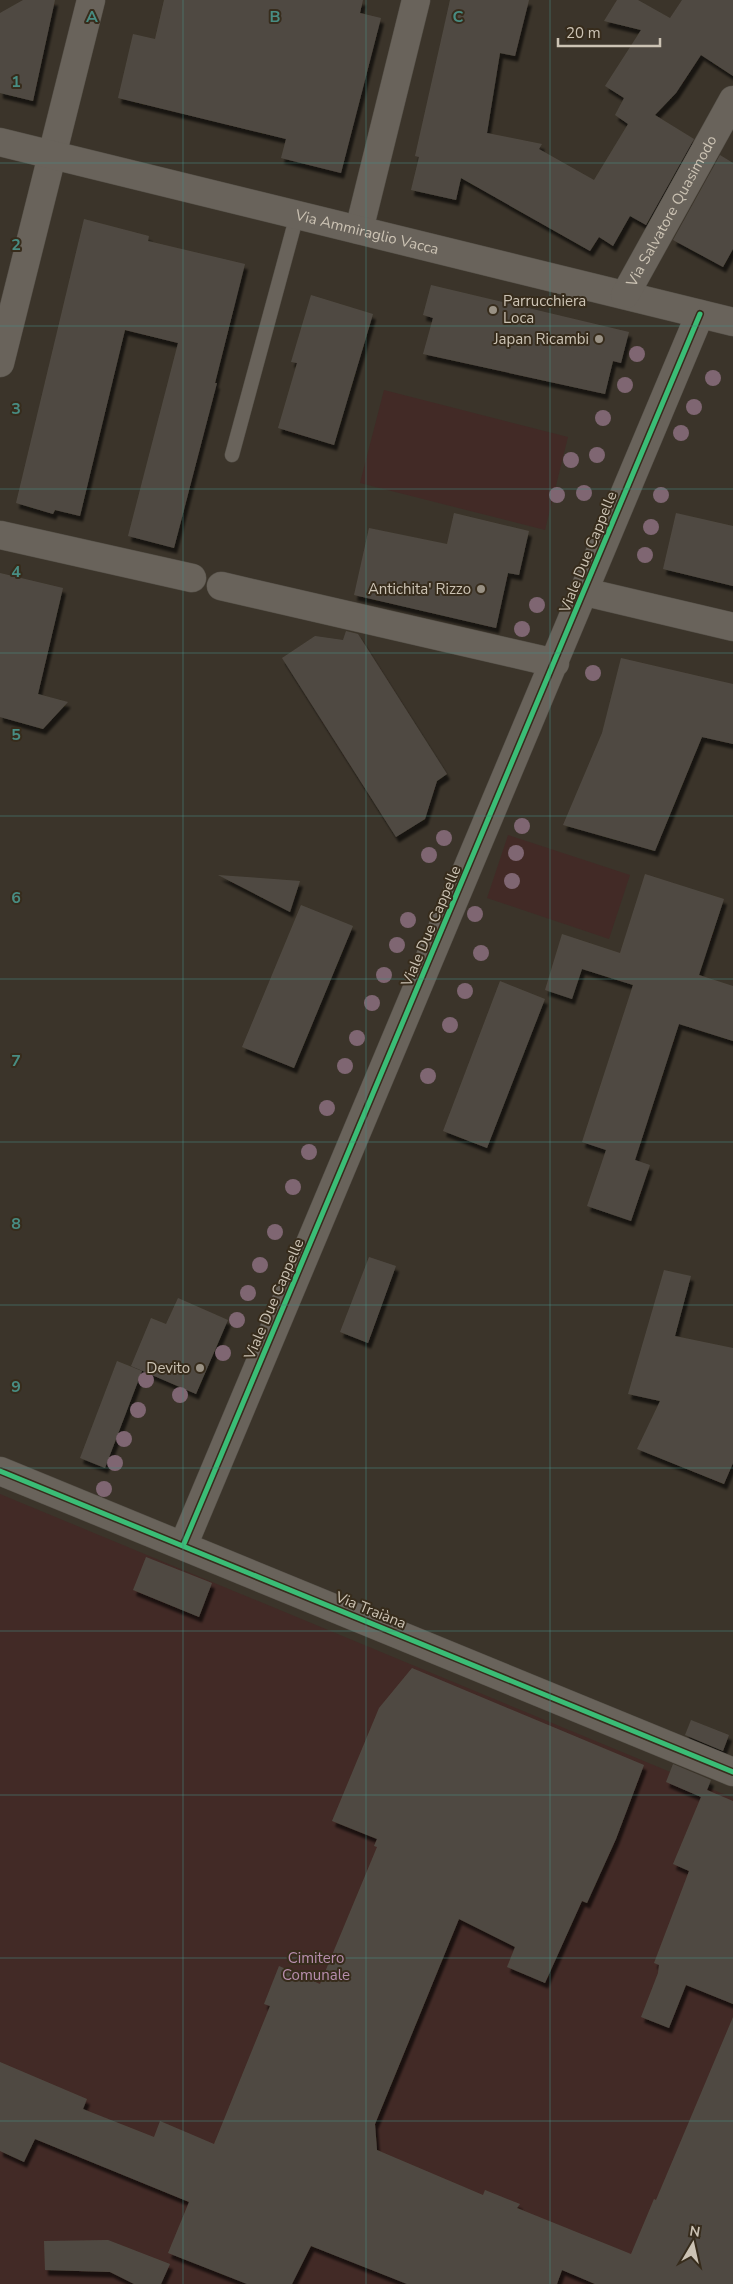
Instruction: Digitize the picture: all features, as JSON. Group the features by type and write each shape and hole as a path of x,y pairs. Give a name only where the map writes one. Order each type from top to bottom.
{"street":[{"path":"0,363 91,0"},
{"path":"359,230 416,0"},
{"name":"Via Salvatore Quasimodo","path":"625,295 733,100"},
{"name":"Via Ammiraglio Vacca","path":"0,142 733,322"},
{"name":"Viale Due Cappelle","path":"183,1546 585,592 700,314"},
{"path":"0,535 192,578"},
{"path":"221,586 555,663"},
{"path":"585,592 733,627"},
{"name":"Via Traiàna","path":"0,1471 733,1772"}],"lane":[{"path":"232,455 297,215"}],"green space":[{"path":"384,390 568,437 545,530 360,483"},
{"path":"508,835 630,875 609,939 487,898"},
{"name":"Cimitero Comunale","path":"0,1494 733,1798 733,2274 729,2284 0,2284"}],"building":[{"path":"23,0 55,0 33,101 0,93 0,13"},
{"path":"164,0 363,0 360,13 381,18 341,173 281,158 286,139 118,98 133,34 155,39"},
{"path":"450,0 529,0 515,56 500,53 487,133 542,144 539,149 594,180 628,124 615,115 624,98 605,86 641,30 604,21 617,0 638,0 670,18 682,0 733,0 733,76 701,55 676,93 655,115 694,139 646,225 630,216 613,246 599,237 590,251 461,178 456,200 411,190 419,157 415,156"},
{"path":"720,155 733,163 733,249 723,267 673,240"},
{"path":"84,219 149,236 148,241 245,264 215,383 217,383 174,548 128,536 178,343 125,330 80,516 55,510 53,514 16,503"},
{"path":"431,285 629,332 621,363 613,361 605,394 423,354 433,318 423,315"},
{"path":"311,295 373,314 334,445 278,428 297,363 291,362"},
{"path":"454,513 529,531 519,575 508,573 496,628 354,595 369,528 447,544"},
{"path":"676,513 733,526 733,586 663,569"},
{"path":"0,573 63,588 38,694 68,702 43,729 0,717"},
{"path":"346,631 358,634 447,774 437,781 425,819 396,837 282,658 315,636 343,640"},
{"path":"621,658 733,684 733,744 702,737 655,851 563,825 602,733"},
{"path":"645,874 724,899 699,975 733,986 733,1041 679,1024 635,1160 650,1165 631,1221 587,1206 606,1150 582,1142 633,985 582,969 572,999 545,990 562,934 620,953"},
{"path":"218,875 300,881 290,912"},
{"path":"301,905 353,926 294,1068 242,1047"},
{"path":"500,981 545,999 487,1148 443,1131"},
{"path":"369,1257 396,1266 368,1343 340,1332"},
{"path":"664,1270 691,1276 675,1336 733,1348 733,1463 724,1484 637,1449 660,1401 628,1394"},
{"path":"178,1298 228,1320 196,1394 131,1366 151,1318 166,1324"},
{"path":"117,1361 142,1371 105,1468 80,1458"},
{"path":"146,1557 212,1583 199,1617 133,1590"},
{"path":"412,1668 644,1765 616,1839 587,1903 582,1901 545,1983 507,1967 515,1947 459,1919 375,2124 377,2150 483,2195 485,2190 520,2204 517,2208 631,2254 654,2199 656,2200 733,2017 733,2284 595,2284 562,2270 557,2284 407,2284 311,2246 292,2284 247,2284 168,2253 189,2202 35,2139 24,2162 0,2151 0,2062 87,2099 83,2109 154,2137 160,2121 214,2144 270,2006 264,2004 279,1966 320,1984 377,1847 374,1846 377,1839 332,1821 379,1708"},
{"path":"691,1720 729,1735 723,1751 685,1735"},
{"path":"673,1764 711,1780 707,1790 733,1801 733,2004 686,1985 669,2028 641,2017 658,1973 659,1965 654,1963 689,1871 673,1864 701,1797 666,1782"},
{"path":"108,2240 170,2264 161,2284 134,2284 110,2272 45,2270 44,2241"}],"cycle path":[{"path":"183,1546 700,314"},
{"path":"0,1471 733,1772"}],"place":[{"name":"Parrucchiera Loca","path":"493,310"},
{"name":"Japan Ricambi","path":"599,339"},
{"name":"Antichita' Rizzo","path":"481,589"},
{"name":"Devito","path":"200,1368"}]}
